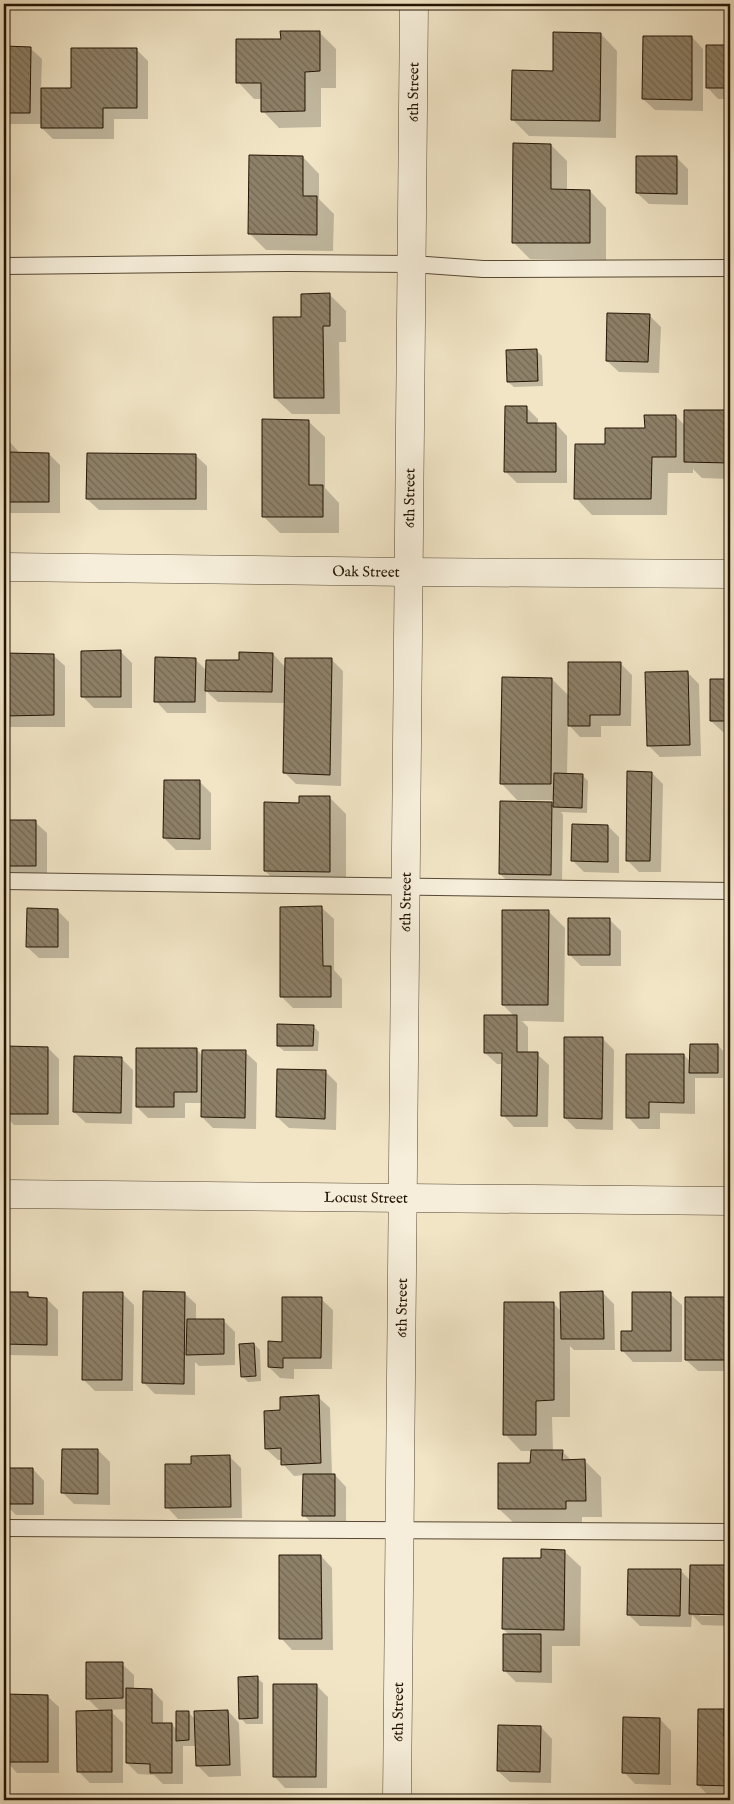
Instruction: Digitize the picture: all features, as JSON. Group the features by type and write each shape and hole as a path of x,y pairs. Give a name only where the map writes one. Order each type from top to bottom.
{"street":[{"name":"6th Street","path":"397,1800 414,4"},
{"name":"Oak Street","path":"4,567 730,574"},
{"name":"Locust Street","path":"4,1194 730,1201"}],"lane":[{"path":"4,266 279,263 412,264 483,269 730,268"},
{"path":"4,881 730,891"},
{"path":"4,1528 730,1532"}],"building":[{"path":"280,31 320,31 320,71 305,72 305,111 261,112 261,83 236,83 236,39 281,39"},
{"path":"553,32 601,33 600,121 511,120 512,70 553,71"},
{"path":"643,36 692,36 692,100 642,99"},
{"path":"706,45 730,45 730,88 706,88"},
{"path":"4,46 31,47 30,113 4,113"},
{"path":"71,48 137,48 137,108 103,108 103,128 41,128 41,88 71,88"},
{"path":"513,143 551,144 551,189 590,190 590,243 512,243"},
{"path":"249,155 303,156 303,196 317,196 317,235 248,234"},
{"path":"636,156 677,156 677,194 636,193"},
{"path":"330,293 330,326 323,326 324,398 274,398 273,317 301,317 301,294"},
{"path":"607,313 650,314 648,362 606,361"},
{"path":"537,349 538,381 507,382 506,350"},
{"path":"505,406 527,406 527,423 556,423 556,472 504,472"},
{"path":"684,410 730,410 730,463 684,462"},
{"path":"644,415 676,415 676,457 652,457 651,499 574,499 575,444 605,444 605,428 645,428"},
{"path":"262,419 309,420 309,485 323,485 323,517 262,517"},
{"path":"4,438 7,438 7,452 49,453 49,502 4,502"},
{"path":"87,453 196,454 196,499 86,499"},
{"path":"121,650 121,697 81,697 81,651"},
{"path":"239,652 273,653 272,692 205,691 206,660 239,660"},
{"path":"4,653 54,654 54,715 4,716"},
{"path":"155,657 196,658 195,702 154,702"},
{"path":"285,658 332,658 330,775 283,773"},
{"path":"568,662 621,662 620,715 590,715 590,726 568,726"},
{"path":"688,671 690,745 647,746 645,672"},
{"path":"502,677 552,678 551,784 500,784"},
{"path":"710,679 730,679 730,721 710,721"},
{"path":"627,771 652,772 650,861 626,861"},
{"path":"554,773 583,774 582,808 553,807"},
{"path":"164,780 200,780 200,839 163,838"},
{"path":"299,796 330,796 330,872 264,871 264,802 299,803"},
{"path":"500,801 552,802 551,875 499,874"},
{"path":"4,820 36,820 36,866 4,866"},
{"path":"572,824 608,825 608,862 571,861"},
{"path":"322,906 323,966 331,966 331,997 280,997 280,907"},
{"path":"27,908 58,909 58,947 26,947"},
{"path":"502,910 549,910 548,1005 502,1005"},
{"path":"568,918 610,918 610,955 568,955"},
{"path":"484,1015 517,1015 517,1052 538,1052 537,1116 501,1116 502,1053 484,1053"},
{"path":"277,1024 314,1025 313,1046 277,1046"},
{"path":"564,1037 603,1037 602,1119 564,1118"},
{"path":"690,1044 718,1044 718,1073 689,1073"},
{"path":"4,1046 48,1047 48,1114 4,1114"},
{"path":"136,1048 197,1048 197,1092 174,1092 174,1107 136,1107"},
{"path":"202,1050 246,1050 245,1118 201,1117"},
{"path":"626,1054 684,1054 684,1103 649,1102 649,1118 626,1118"},
{"path":"725,1055 730,1055 730,1122 725,1122"},
{"path":"74,1056 122,1057 121,1113 73,1112"},
{"path":"277,1069 326,1070 325,1119 276,1117"},
{"path":"143,1291 185,1292 184,1384 142,1383"},
{"path":"603,1291 604,1339 561,1339 560,1292"},
{"path":"4,1292 28,1292 28,1297 47,1298 47,1345 4,1344"},
{"path":"83,1292 123,1292 122,1380 82,1380"},
{"path":"632,1292 671,1292 671,1351 621,1351 621,1331 632,1331"},
{"path":"282,1297 322,1297 321,1358 283,1358 283,1368 268,1367 268,1341 282,1342"},
{"path":"685,1297 730,1297 730,1360 685,1360"},
{"path":"504,1302 554,1302 554,1400 536,1401 536,1435 503,1435"},
{"path":"187,1319 224,1319 224,1354 186,1355"},
{"path":"254,1343 256,1376 241,1377 239,1344"},
{"path":"319,1395 321,1463 281,1465 281,1448 265,1449 264,1411 280,1410 280,1397"},
{"path":"62,1449 98,1449 98,1494 61,1493"},
{"path":"531,1450 563,1450 562,1460 585,1459 586,1501 566,1501 566,1509 498,1509 498,1463 530,1463"},
{"path":"230,1455 231,1507 165,1508 165,1464 191,1464 191,1456"},
{"path":"4,1468 33,1468 33,1504 4,1504"},
{"path":"303,1474 335,1474 335,1516 302,1516"},
{"path":"541,1549 565,1550 564,1630 502,1629 503,1558 541,1558"},
{"path":"279,1555 321,1555 322,1639 279,1639"},
{"path":"690,1565 728,1565 728,1615 689,1614"},
{"path":"628,1569 681,1569 680,1616 627,1615"},
{"path":"503,1634 541,1634 541,1672 503,1671"},
{"path":"86,1662 123,1662 123,1698 86,1699"},
{"path":"258,1676 258,1718 239,1719 238,1677"},
{"path":"273,1684 317,1684 316,1777 273,1777"},
{"path":"126,1688 152,1689 152,1723 172,1723 172,1773 150,1773 150,1764 126,1763"},
{"path":"4,1694 48,1695 48,1762 5,1762"},
{"path":"698,1709 724,1709 724,1736 730,1736 730,1786 697,1785"},
{"path":"112,1710 112,1772 77,1772 76,1711"},
{"path":"228,1710 230,1765 196,1766 194,1711"},
{"path":"176,1711 189,1711 189,1740 176,1741"},
{"path":"623,1717 660,1718 659,1774 622,1773"},
{"path":"498,1725 541,1726 540,1772 497,1771"}]}
